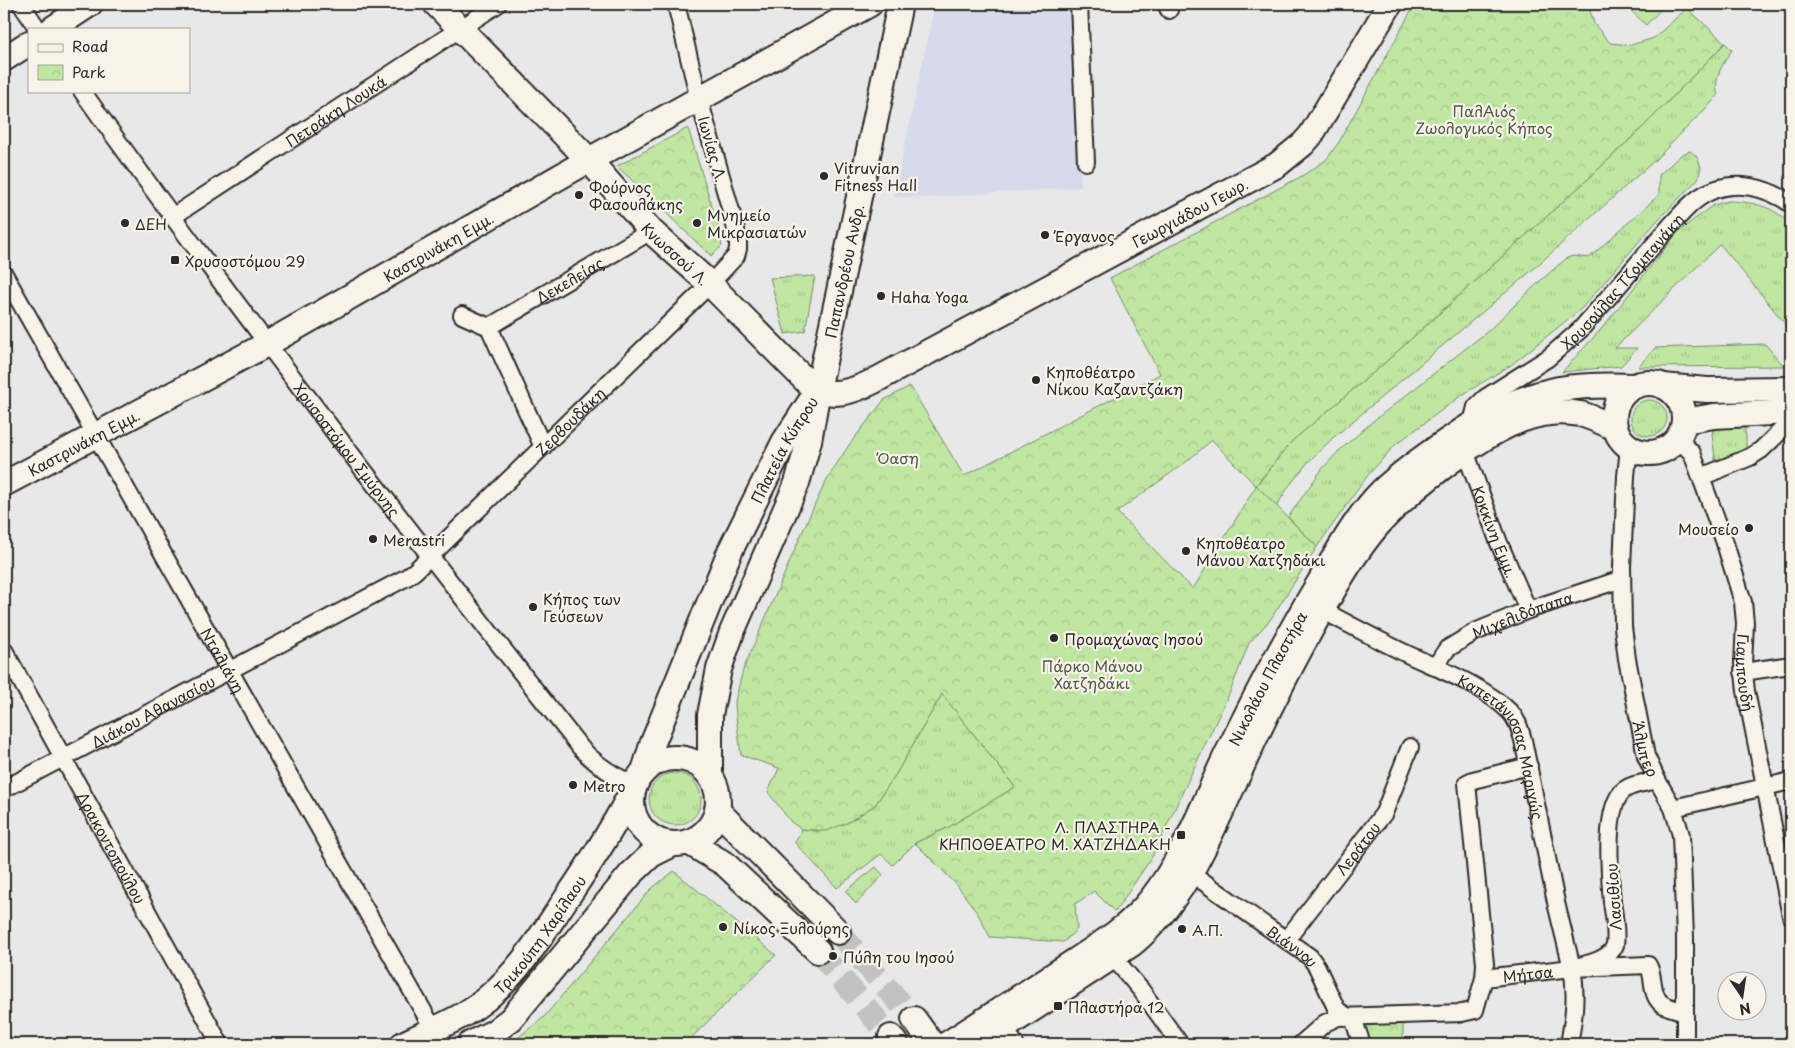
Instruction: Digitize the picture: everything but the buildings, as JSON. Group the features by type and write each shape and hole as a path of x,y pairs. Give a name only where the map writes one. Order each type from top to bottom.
{"main road":[{"path":"54,28 90,4"},
{"name":"Κνωσσού Λ.","path":"436,4 589,160 651,232 710,284 810,385 818,390"},
{"name":"Καστρινάκη Εμμ.","path":"4,484 267,344 589,160 870,4"},
{"name":"Παπανδρέου Ανδρ.","path":"818,390 900,4"},
{"name":"Γεωργιάδου Γεωρ.","path":"818,390 843,393 874,381 1277,165 1303,144 1311,134 1390,4"},
{"path":"4,59 28,44"},
{"path":"1791,389 1714,390 1649,383 1634,386 1623,394 1614,415 1622,438 1641,452 1652,453 1666,448 1679,432 1714,416 1791,412"},
{"name":"Νικολάου Πλαστήρα","path":"947,1044 1107,939 1132,919 1150,900 1181,854 1226,757 1286,638 1347,536 1383,491 1418,460 1472,423 1520,399 1559,389 1592,386 1634,386"},
{"path":"1663,386 1680,401 1683,412 1679,432"},
{"name":"Πλατεία Κύπρου","path":"710,775 710,715 719,669 732,632 801,472 809,441 818,390"},
{"name":"Πλατεία Κύπρου","path":"639,778 730,551 784,442 818,390"},
{"name":"Νικολάου Πλαστήρα","path":"979,1044 1010,1036 1132,944 1168,908 1191,873 1265,715 1322,610 1355,556 1377,527 1406,496 1465,451 1509,425 1539,414 1557,412 1580,414 1622,438"},
{"path":"470,1044 494,1032 511,1019 631,874 651,854 680,843 699,837 712,822 717,810 718,796 710,775 694,763 682,759 660,761 639,778 632,804 635,816 640,824 650,836 659,840 680,843 725,864 818,951"},
{"name":"Τρικούπη Χαρίλαου","path":"403,1044 438,1037 499,989 520,966 597,854 639,778"},
{"path":"717,810 838,932"},
{"path":"914,1019 932,1044"}],"street":[{"path":"21,4 37,28"},
{"name":"Πετράκη Λουκά","path":"172,217 498,4"},
{"name":"Ιωνίας Λ.","path":"676,4 698,100 735,225 738,249 736,256 710,284"},
{"path":"1079,4 1086,162"},
{"name":"Χρυσοστόμου Σμύρνης","path":"83,92 172,217 267,344 430,558 589,758 603,769 639,778"},
{"name":"Χρυσούλας Τζομπανάκη","path":"1472,423 1476,407 1485,398 1548,358 1580,330 1672,224 1686,209 1706,193 1729,186 1741,185 1764,190 1781,197 1791,204"},
{"name":"Δεκελείας","path":"489,327 651,232"},
{"name":"Νταλιάνη","path":"4,274 438,1037"},
{"name":"Ζερβουδάκη","path":"430,558 710,284"},
{"path":"462,315 489,327 543,447"},
{"path":"1701,477 1750,457 1761,450 1791,421"},
{"name":"Γιαμπουδή","path":"1679,432 1701,477 1724,540 1742,602 1746,622 1743,672 1791,915"},
{"name":"Άλμπερ","path":"1622,438 1626,476 1622,579 1623,627 1627,659 1646,756 1673,808 1680,828 1685,938 1685,1044"},
{"name":"Κοκκίνη Εμμ.","path":"1465,451 1499,543 1528,610"},
{"name":"Διάκου Αθανασίου","path":"4,789 407,577 430,558"},
{"name":"Μιχελιδόπαπα","path":"1435,667 1447,649 1454,643 1490,625 1528,610 1622,579"},
{"name":"Καπετάνισσας Μαριγώς","path":"1322,610 1367,635 1478,689 1512,713 1519,726 1529,766 1557,907 1572,968"},
{"name":"Δρακοντοπούλου","path":"4,650 220,1044"},
{"path":"1743,672 1791,664"},
{"name":"Λεράτου","path":"1287,939 1384,813 1410,747"},
{"path":"1301,1044 1330,1020 1346,1016 1462,1013 1474,1010 1484,978 1484,949 1468,783 1473,780 1529,766"},
{"name":"Λασιθίου","path":"1572,968 1600,959 1613,950 1616,940 1609,836 1612,815 1616,802 1622,792 1632,786 1657,780"},
{"path":"1673,808 1791,781"},
{"name":"Βιάννου","path":"1191,873 1310,957 1334,1005 1340,1013 1355,1024 1362,1044"},
{"path":"1114,957 1141,990 1180,1044"},
{"path":"1569,1044 1574,1022 1576,994 1572,968 1648,965 1651,970 1655,996 1662,1004 1685,1012"},
{"name":"Μήτσα","path":"1484,978 1572,968"}],"shaded area":[{"path":"935,4 1069,4 1081,187 924,198 894,196"}],"green space":[{"path":"1415,4 1588,4 1594,24 1610,43 1631,45 1654,38 1687,8 1725,43 1645,125 1587,180 1380,367 1292,441 1256,485 1317,547 1270,620 1249,643 1230,692 1152,857 1115,912 1094,891 1075,904 1077,929 1064,942 990,937 978,914 957,885 915,843 949,827 1015,787 942,694 896,774 875,805 847,823 826,831 801,829 791,822 768,792 779,768 741,755 735,702 743,670 827,479 849,445 884,400 910,386 964,476 1160,374 1110,278 1302,176 1326,160 1339,142","holes":["1212,440 1256,486 1193,589 1117,512 1186,462"]},
{"path":"1624,4 1666,4 1646,25"},
{"path":"1725,43 1732,50 1722,66 1718,77 1718,96 1656,159 1530,272 1334,437 1308,462 1289,486 1268,520 1256,486 1292,441 1380,367 1587,180 1645,125"},
{"path":"688,128 717,223 722,246 711,256 617,166"},
{"path":"1690,151 1697,157 1701,167 1698,179 1656,222 1581,309 1511,365 1462,395 1395,445 1368,475 1317,547 1288,517 1322,469 1372,422 1488,331 1567,258 1573,256 1589,258 1659,195 1659,175 1682,154"},
{"path":"1729,201 1763,206 1779,214 1791,227 1791,331 1720,244 1615,348 1637,348 1621,366 1562,372 1603,327 1678,232 1713,205"},
{"path":"815,276 805,331 785,334 770,278"},
{"path":"1765,344 1784,366 1638,367 1655,348"},
{"path":"1649,400 1661,406 1667,418 1661,430 1649,436 1637,430 1631,418 1637,406"},
{"path":"1744,425 1746,445 1742,452 1715,460 1713,430"},
{"path":"942,694 1015,787 949,827 915,843 893,865 881,854 837,888 795,843 801,829 818,831 847,823 875,805 896,774"},
{"path":"675,773 685,775 693,781 699,789 701,799 699,809 693,817 685,823 675,825 665,823 657,817 651,809 649,799 651,789 657,781 665,775"},
{"path":"876,867 883,875 856,904 846,891"},
{"path":"674,871 776,955 685,1044 510,1044 544,1017 651,889"},
{"path":"1403,1018 1403,1044 1364,1044 1355,1019"}],"tunnel":[{"path":"838,932 914,1019"},
{"path":"818,951 891,1037"}],"place":[{"name":"Vitruvian Fitness Hall","path":"824,176"},
{"name":"Φούρνος Φασουλάκης","path":"579,195"},
{"name":"ΔΕΗ","path":"125,223"},
{"name":"Μνημείο Μικρασιατών","path":"697,223"},
{"name":"Έργανος","path":"1045,235"},
{"name":"Χρυσοστόμου 29","path":"175,260"},
{"name":"Haha Yoga","path":"881,296"},
{"name":"Κηποθέατρο Νίκου Καζαντζάκη","path":"1036,380"},
{"name":"Μουσείο","path":"1749,528"},
{"name":"Merastri","path":"373,539"},
{"name":"Κηποθέατρο Μάνου Χατζηδάκι","path":"1186,551"},
{"name":"Κήπος των Γεύσεων","path":"533,607"},
{"name":"Προμαχώνας Ιησού","path":"1054,638"},
{"name":"Metro","path":"573,785"},
{"name":"Λ. ΠΛΑΣΤΗΡΑ - ΚΗΠΟΘΕΑΤΡΟ Μ. ΧΑΤΖΗΔΑΚΗ","path":"1181,835"},
{"name":"Νίκος Ξυλούρης","path":"723,927"},
{"name":"Α.Π.","path":"1182,929"},
{"name":"Πύλη του Ιησού","path":"833,956"},
{"name":"Πλαστήρα 12","path":"1058,1006"}],"park label":[{"name":"ΠαλΑιός Ζωολογικός Κήπος","path":"1484,118"},
{"name":"Όαση","path":"898,457"},
{"name":"Πάρκο Μάνου Χατζηδάκι","path":"1092,674"}]}
